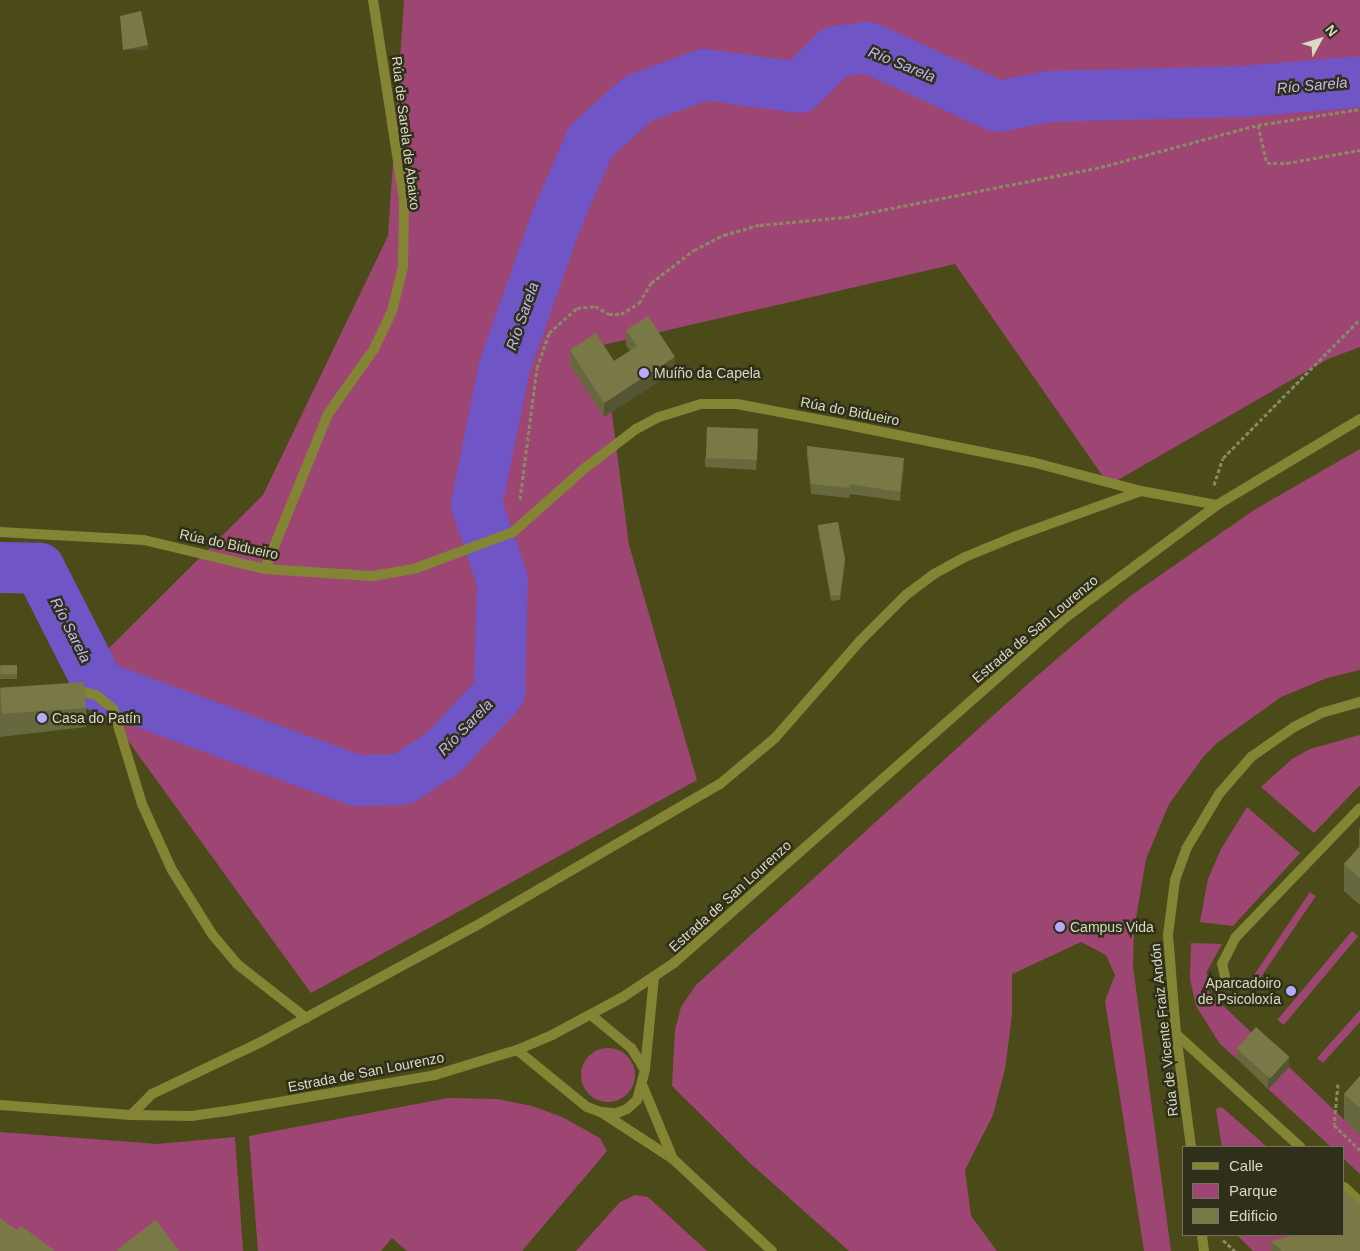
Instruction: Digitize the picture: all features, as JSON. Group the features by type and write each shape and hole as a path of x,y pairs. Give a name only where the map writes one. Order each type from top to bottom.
{"street":[{"name":"Rúa de Sarela de Abaixo","path":"265,569 328,414 374,349 392,311 403,267 404,200 373,0"},
{"name":"Rúa do Bidueiro","path":"0,532 144,540 265,569 372,576 414,569 513,532 585,468 636,429 659,417 701,404 737,404 853,426 1032,462 1141,491 1217,504"},
{"name":"Estrada de San Lourenzo","path":"0,1105 131,1115 191,1116 227,1111 435,1075 517,1050 591,1015 654,978 674,963 1065,618 1217,504 1360,419"},
{"path":"131,1115 152,1094 306,1018 598,858 720,784 774,738 860,640 906,594 934,574 965,557 1016,536 1141,491"},
{"path":"59,688 96,695 113,710 142,804 172,870 212,934 237,964 306,1018"},
{"name":"Rúa de Vicente Fraiz Andón","path":"1191,1146 1176,1034 1168,936 1169,910 1186,849 1202,819 1234,776 1270,742 1321,713 1360,702"},
{"path":"1227,984 1222,964 1234,938 1360,808"},
{"path":"601,1112 617,1113 627,1109 636,1100 643,1087 654,978"},
{"path":"591,1015 631,1048 645,1070"},
{"path":"1176,1034 1299,1146"},
{"path":"517,1050 574,1098 601,1112 673,1159 772,1251"},
{"path":"643,1087 673,1159"},
{"path":"1345,1188 1360,1202"},
{"path":"1202,1236 1204,1251"}],"path":[{"path":"513,532 530,436 537,368 549,333 577,308 595,306 609,314 621,314 639,302 651,283 694,250 724,235 760,225 846,216 1101,167 1258,125 1360,109"},
{"path":"1258,125 1267,162 1287,163 1360,150"},
{"path":"1217,504 1214,479 1223,458 1360,319"},
{"path":"1338,1084 1334,1125 1360,1150"},
{"path":"1223,1239 1235,1251"}],"green space":[{"path":"404,0 1360,0 1360,347 1328,359 1109,485 955,264 603,345 629,545 697,780 311,993 81,676 263,495 388,236"},
{"path":"1360,449 1360,670 1327,678 1281,697 1217,743 1204,756 1169,804 1146,859 1134,930 1133,966 1171,1251 1144,1251 1105,1001 1115,975 1106,955 1081,942 1012,974 1012,1015 1005,1069 993,1115 965,1170 971,1216 997,1251 849,1251 751,1164 672,1086 675,1030 681,1007 696,985 1030,682 1129,597 1254,510"},
{"path":"1360,735 1360,785 1314,833 1261,787 1292,759 1310,749"},
{"path":"1247,807 1300,853 1233,926 1200,922 1208,879 1221,849"},
{"path":"1310,892 1316,896 1251,991 1246,987"},
{"path":"1352,931 1358,936 1284,1025 1277,1020"},
{"path":"1191,943 1222,944 1207,971 1209,992 1256,1037 1237,1059 1220,1044 1196,1006 1190,979"},
{"path":"1360,1010 1360,1022 1323,1063 1317,1058"},
{"path":"608,1048 618,1050 627,1056 633,1065 635,1075 633,1085 627,1094 618,1100 608,1102 598,1100 589,1094 583,1085 581,1075 583,1065 589,1056 598,1050"},
{"path":"1289,1067 1360,1135 1360,1174 1345,1160 1345,1146 1330,1146 1268,1089"},
{"path":"448,1098 497,1099 532,1106 562,1117 600,1138 607,1151 522,1251 407,1251 392,1238 381,1251 258,1251 249,1136"},
{"path":"1219,1107 1223,1108 1266,1146 1222,1146 1216,1110"},
{"path":"0,1132 157,1144 235,1137 243,1251 29,1251 0,1237"},
{"path":"635,1195 648,1197 707,1251 576,1251 620,1202"},
{"path":"1238,1236 1322,1236 1310,1251 1253,1251"}],"building":[{"path":"141,11 148,45 123,50 120,16"},
{"name":"Muíño da Capela","path":"648,316 675,357 604,403 570,350 596,333 614,361 637,346 626,330"},
{"path":"707,427 758,429 757,460 706,458"},
{"path":"807,446 904,458 900,492 850,484 849,488 811,484"},
{"path":"838,522 845,559 840,595 831,596 818,525"},
{"path":"17,665 17,674 1,674 0,666"},
{"path":"84,682 86,708 2,714 0,688"},
{"path":"1360,846 1360,878 1344,864"},
{"path":"1256,1027 1289,1057 1270,1079 1237,1049"},
{"path":"1360,1076 1360,1108 1344,1094"},
{"path":"1345,1191 1360,1205 1360,1251 1282,1251 1271,1241 1292,1236 1345,1236"},
{"path":"0,1218 17,1230 21,1226 54,1250 0,1251"},
{"path":"156,1220 179,1251 117,1250"}],"waterway":[{"name":"Río Sarela","path":"0,567 39,568 99,686 356,780 401,779 443,752 499,692 502,580 476,504 504,366 555,222 590,141 638,98 704,74 799,87 835,51 868,47 997,106 1048,96 1244,91 1360,81"}],"place":[{"name":"Muíño da Capela","path":"644,373"},
{"name":"Casa do Patín","path":"42,718"},
{"name":"Campus Vida","path":"1060,927"},
{"name":"Aparcadoiro de Psicoloxía","path":"1291,991"}]}
